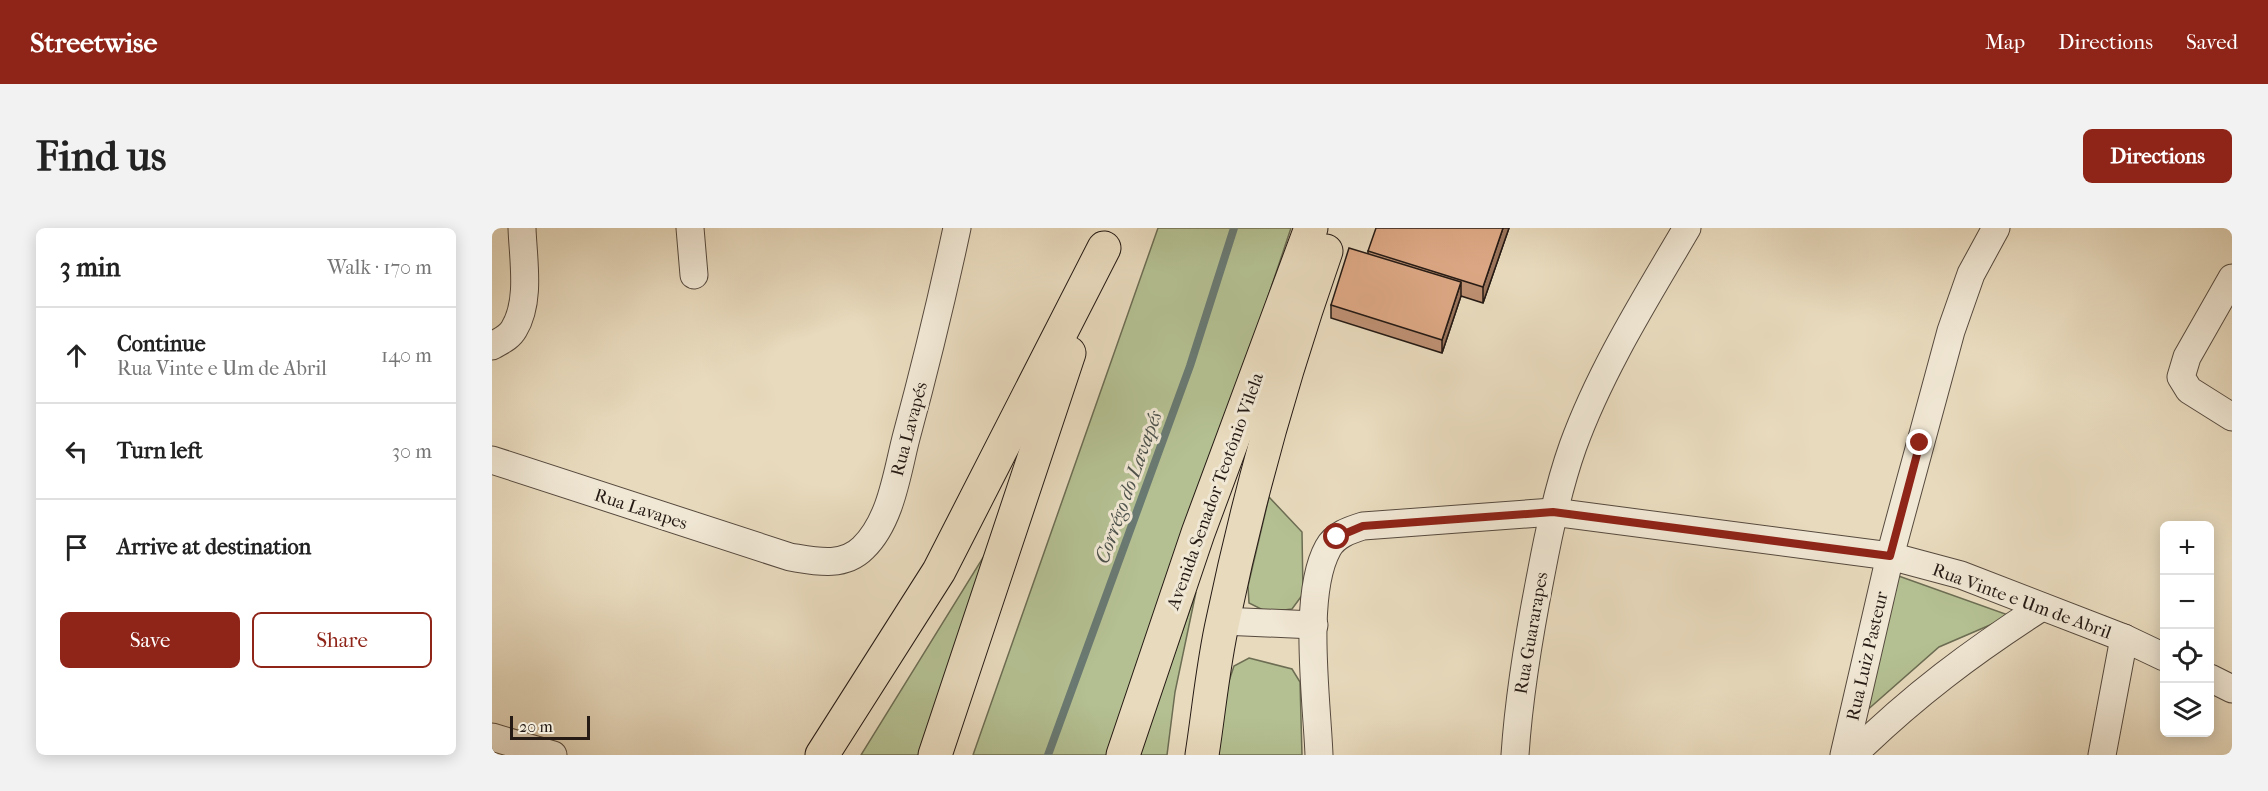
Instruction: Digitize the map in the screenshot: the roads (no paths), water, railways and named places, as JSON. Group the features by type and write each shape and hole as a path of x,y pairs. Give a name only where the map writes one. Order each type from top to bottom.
{"highway":[{"name":"Avenida Senador Teotônio Vilela","path":"1123,755 1198,533 1311,228"},
{"path":"1202,755 1222,621 1266,445 1327,248 1330,228"},
{"path":"822,755 939,571 1108,238"},
{"path":"935,755 1108,238"}],"street":[{"path":"492,346 508,336 514,329 523,301 522,228"},
{"path":"690,228 694,275"},
{"name":"Rua Lavapés","path":"790,557 832,562 849,557 863,548 877,530 891,495 923,377 957,228"},
{"name":"Rua Guararapes","path":"1515,755 1520,692 1553,512 1573,445 1634,318 1688,228"},
{"name":"Rua Luiz Pasteur","path":"1844,755 1890,556 1951,331 1971,274 1996,228"},
{"path":"2232,278 2182,368 2184,384 2203,400 2232,417"},
{"name":"Rua Lavapes","path":"492,460 790,557"},
{"name":"Rua Vinte e Um de Abril","path":"1314,625 1322,564 1329,546 1337,537 1363,526 1553,512 1890,556 1961,575 2124,638 2160,655"},
{"path":"1853,755 1888,721 1952,667 2043,607"},
{"path":"1222,621 1314,625 1319,755"},
{"path":"2102,755 2124,638"},
{"path":"2214,680 2232,689"},
{"path":"492,737 543,754"}],"waterway":[{"name":"Corrégo do Lavapés","path":"1048,755 1190,366 1234,228"}]}
